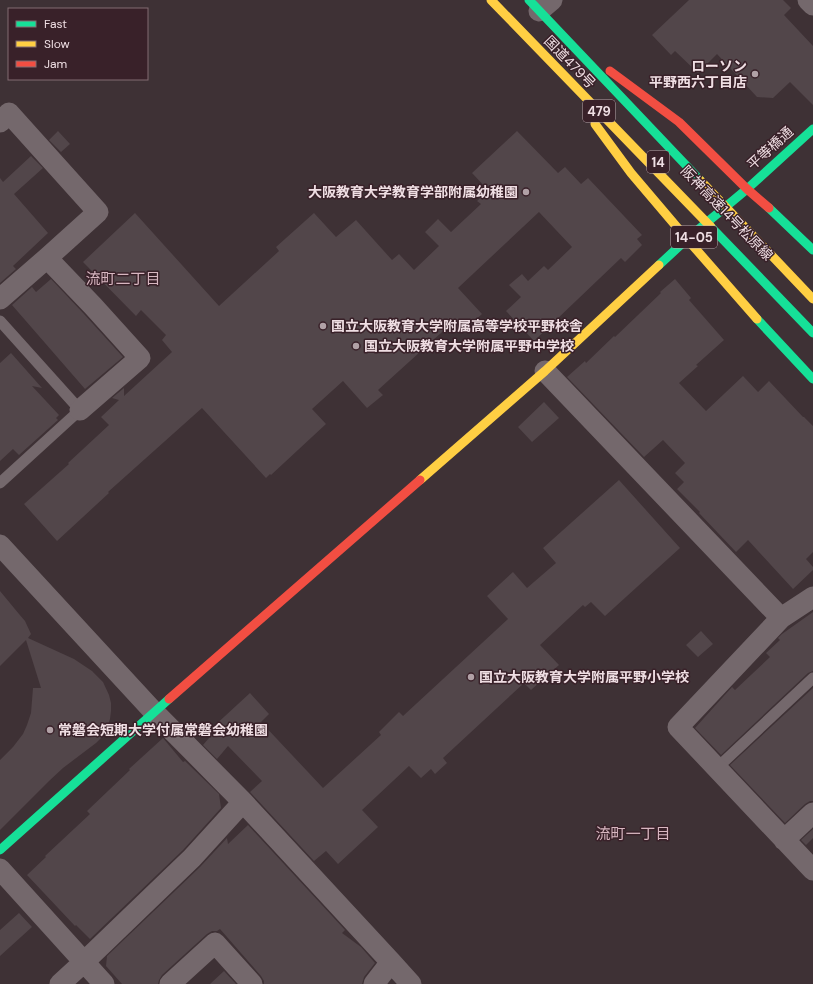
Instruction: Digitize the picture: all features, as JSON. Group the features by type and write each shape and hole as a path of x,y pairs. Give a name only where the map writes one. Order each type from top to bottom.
{"main road":[{"name":"国道479号","path":"491,0 813,333"},
{"name":"国道479号","path":"544,5 560,33 813,299"},
{"path":"560,33 678,122 813,251"},
{"name":"阪神高速14号松原線","path":"537,35 813,324"},
{"path":"543,54 580,104"},
{"path":"602,62 651,112"},
{"name":"14-05","path":"592,92 621,154 813,371"},
{"path":"589,116 631,173 687,239 746,307 813,379"},
{"name":"平等橋通","path":"0,850 154,712 545,371 687,239 747,189 813,129"},
{"name":"阪神高速14号松原線","path":"726,191 744,206"},
{"path":"765,217 813,251"}],"street":[{"path":"808,0 813,5"},
{"path":"0,122 9,113 98,212 0,299"},
{"path":"47,258 140,358 80,410"},
{"path":"545,371 781,618"},
{"path":"0,545 154,712 243,802 411,984"},
{"path":"813,597 781,618 678,727 813,870"},
{"path":"60,984 192,858 243,802"},
{"path":"784,840 813,813"},
{"path":"0,869 104,984"},
{"path":"170,984 215,943 252,984"},
{"path":"374,984 391,962"}],"lane":[{"path":"0,321 80,410 0,483"},
{"path":"717,768 813,678"}],"building":[{"path":"689,0 783,0 791,8 784,15 813,46 813,105 790,82 773,98 757,97 717,54 698,73 675,51 671,55 652,35"},
{"path":"58,131 70,144 61,152 49,140"},
{"path":"517,131 558,173 565,167 581,184 588,178 642,235 637,239 642,245 625,262 621,258 534,341 506,311 521,297 509,285 522,274 528,281 544,266 548,270 572,247 539,212 458,288 482,314 462,332 452,323 378,390 383,395 367,408 343,381 312,409 326,424 266,478 202,408 108,492 109,493 57,541 24,504 69,464 68,463 109,425 101,417 119,400 112,398 124,388 124,396 172,352 162,340 166,335 141,310 136,316 83,262 135,213 219,306 279,251 276,247 314,213 336,237 356,220 392,260 399,254 414,270 439,246 425,232 438,219 451,232 481,204 477,201 488,190 472,173"},
{"path":"31,156 43,168 14,194 48,233 13,266 16,269 0,283 0,178 3,182"},
{"path":"51,279 123,357 85,389 12,305 32,287 36,292"},
{"path":"675,279 691,298 689,300 724,340 696,365 698,366 679,383 706,411 743,376 758,392 769,381 813,426 813,552 806,559 813,567 813,570 793,589 748,540 736,552 677,489 684,482 675,473 685,463 663,440 644,457 567,377 585,361 586,363 614,336 615,337"},
{"path":"11,353 42,388 32,386 59,415 56,418 58,420 19,455 13,449 0,461 0,363"},
{"path":"544,402 559,418 532,442 518,427"},
{"path":"619,480 680,548 605,616 591,602 585,607 583,605 540,645 559,665 531,690 524,683 443,758 447,763 435,774 431,769 421,778 409,766 362,810 378,827 338,864 326,851 314,861 250,792 262,781 228,746 217,759 203,745 215,731 212,728 250,693 269,714 261,722 323,788 381,735 379,732 399,712 403,716 508,619 487,596 513,572 527,588 556,563 543,548"},
{"path":"0,591 25,621 31,634 28,638 74,659 92,671 103,682 109,695 111,711 107,728 102,737 63,768 0,830 0,760 23,734 31,713 33,688 41,688 26,640 0,666"},
{"path":"813,612 813,671 808,673 721,755 695,728 732,687 735,690 770,657 766,653 780,640 778,638 782,634"},
{"path":"701,631 713,644 698,657 686,645"},
{"path":"813,688 813,801 805,804 785,823 730,765"},
{"path":"163,738 183,762 185,761 219,794 221,808 183,850 90,939 76,925 75,926 27,875 90,814 87,811"},
{"path":"248,825 345,930 342,933 361,947 375,963 364,977 362,984 264,984 261,976 220,929 207,934 162,975 158,984 122,984 106,966 107,956 200,867 227,838 228,844"},
{"path":"813,829 813,838 806,845 801,840"},
{"path":"19,913 32,927 0,956 0,930"},
{"path":"224,971 236,984 210,984"}],"traffic: fast":[{"path":"529,0 700,180"},
{"path":"659,265 687,239 747,189 813,129"},
{"path":"769,208 813,250"},
{"path":"711,227 813,333"},
{"path":"757,319 813,379"},
{"path":"0,850 169,699"}],"traffic: slow":[{"path":"491,0 711,227"},
{"path":"595,124 631,173 757,319"},
{"path":"700,180 813,299"},
{"path":"420,480 545,371 659,265"}],"traffic: jam":[{"path":"610,71 679,122 747,189 769,208"},
{"path":"169,699 420,480"}],"place":[{"name":"ローソン 平野西六丁目店","path":"755,74"},
{"name":"大阪教育大学教育学部附属幼稚園","path":"526,192"},
{"name":"国立大阪教育大学附属高等学校平野校舎","path":"323,326"},
{"name":"国立大阪教育大学附属平野中学校","path":"356,346"},
{"name":"国立大阪教育大学附属平野小学校","path":"471,677"},
{"name":"常磐会短期大学付属常磐会幼稚園","path":"50,730"}],"district":[{"name":"流町二丁目","path":"123,279"},
{"name":"流町一丁目","path":"633,834"}]}
